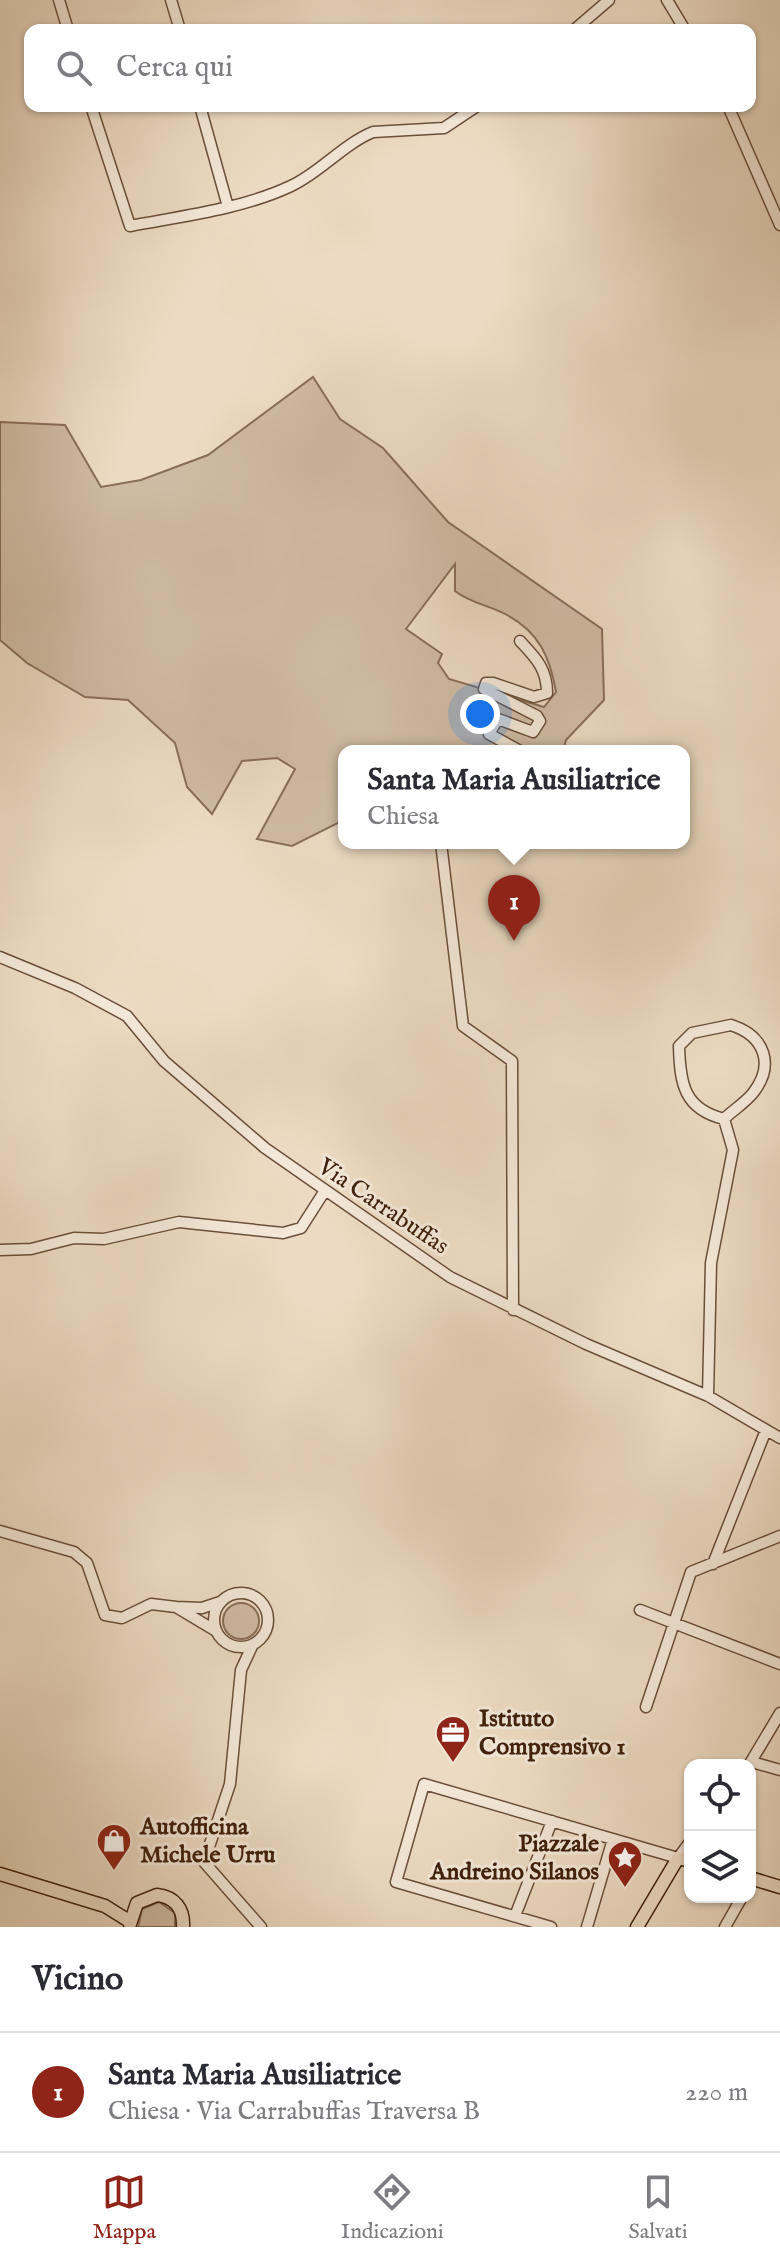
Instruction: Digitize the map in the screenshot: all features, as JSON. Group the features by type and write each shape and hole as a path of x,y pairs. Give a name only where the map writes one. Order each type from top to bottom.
{"main road":[{"path":"637,1927 684,1859"},
{"path":"0,1874 105,1906 131,1919 150,1895 163,1895 175,1902 183,1923 196,1927"},
{"path":"756,1881 780,1887"}],"street":[{"path":"59,0 66,24"},
{"path":"171,0 178,24"},
{"path":"581,24 609,0"},
{"path":"667,0 681,24"},
{"path":"93,112 130,226 228,207 293,185 345,146 373,132 444,128 468,112"},
{"path":"202,112 228,207"},
{"path":"731,112 780,225"},
{"path":"507,745 489,734 498,719 533,732 540,721 537,716 488,694 484,689 486,683 534,697 547,693 547,677 540,662 520,641"},
{"path":"442,849 463,1026 512,1061 513,1310"},
{"name":"Via Carrabuffas","path":"0,957 75,988 127,1016 152,1048 188,1083 324,1192 450,1277 513,1310 708,1396 780,1438"},
{"path":"731,1025 751,1034 766,1058 765,1071 754,1093 724,1119 698,1111 692,1103 680,1068 679,1046 692,1033 731,1025"},
{"path":"708,1396 711,1263 733,1150 724,1119"},
{"path":"0,1250 31,1249 74,1238 104,1239 179,1222 283,1233 301,1228 324,1192"},
{"path":"713,1564 766,1430"},
{"path":"0,1531 74,1552 87,1563 105,1615 122,1618 151,1604 202,1608 239,1593 252,1596 263,1604 268,1622 266,1630 245,1657 230,1784 204,1862 261,1927"},
{"path":"646,1707 691,1572 780,1536"},
{"path":"218,1633 214,1619 221,1601"},
{"path":"176,1607 200,1618 245,1657"},
{"path":"640,1610 780,1664"},
{"path":"235,1646 253,1644"},
{"path":"752,1759 780,1713"},
{"path":"756,1764 780,1770"},
{"path":"551,1927 396,1882 424,1784 684,1859"},
{"path":"515,1916 552,1821"},
{"path":"587,1927 613,1839"},
{"path":"725,1927 739,1903"}],"shaded area":[{"path":"313,377 340,419 383,448 448,522 602,629 604,700 565,745 338,745 338,823 292,846 257,839 295,769 277,758 242,761 212,814 187,787 175,743 128,700 85,697 27,663 0,640 0,422 65,425 101,487 141,480 208,455","holes":["455,564 455,591 507,615 535,638 546,657 556,692 544,707 449,679 438,663 442,654 406,629"]},
{"path":"241,1603 254,1608 259,1621 254,1634 241,1639 228,1634 223,1621 228,1608"},
{"path":"159,1902 175,1913 175,1927 138,1927 142,1909"}],"place":[{"name":"Santa Maria Ausiliatrice","path":"514,941"},
{"name":"Istituto Comprensivo 1","path":"453,1764"},
{"name":"Autofficina Michele Urru","path":"114,1872"},
{"name":"Piazzale Andreino Silanos","path":"625,1889"}]}
